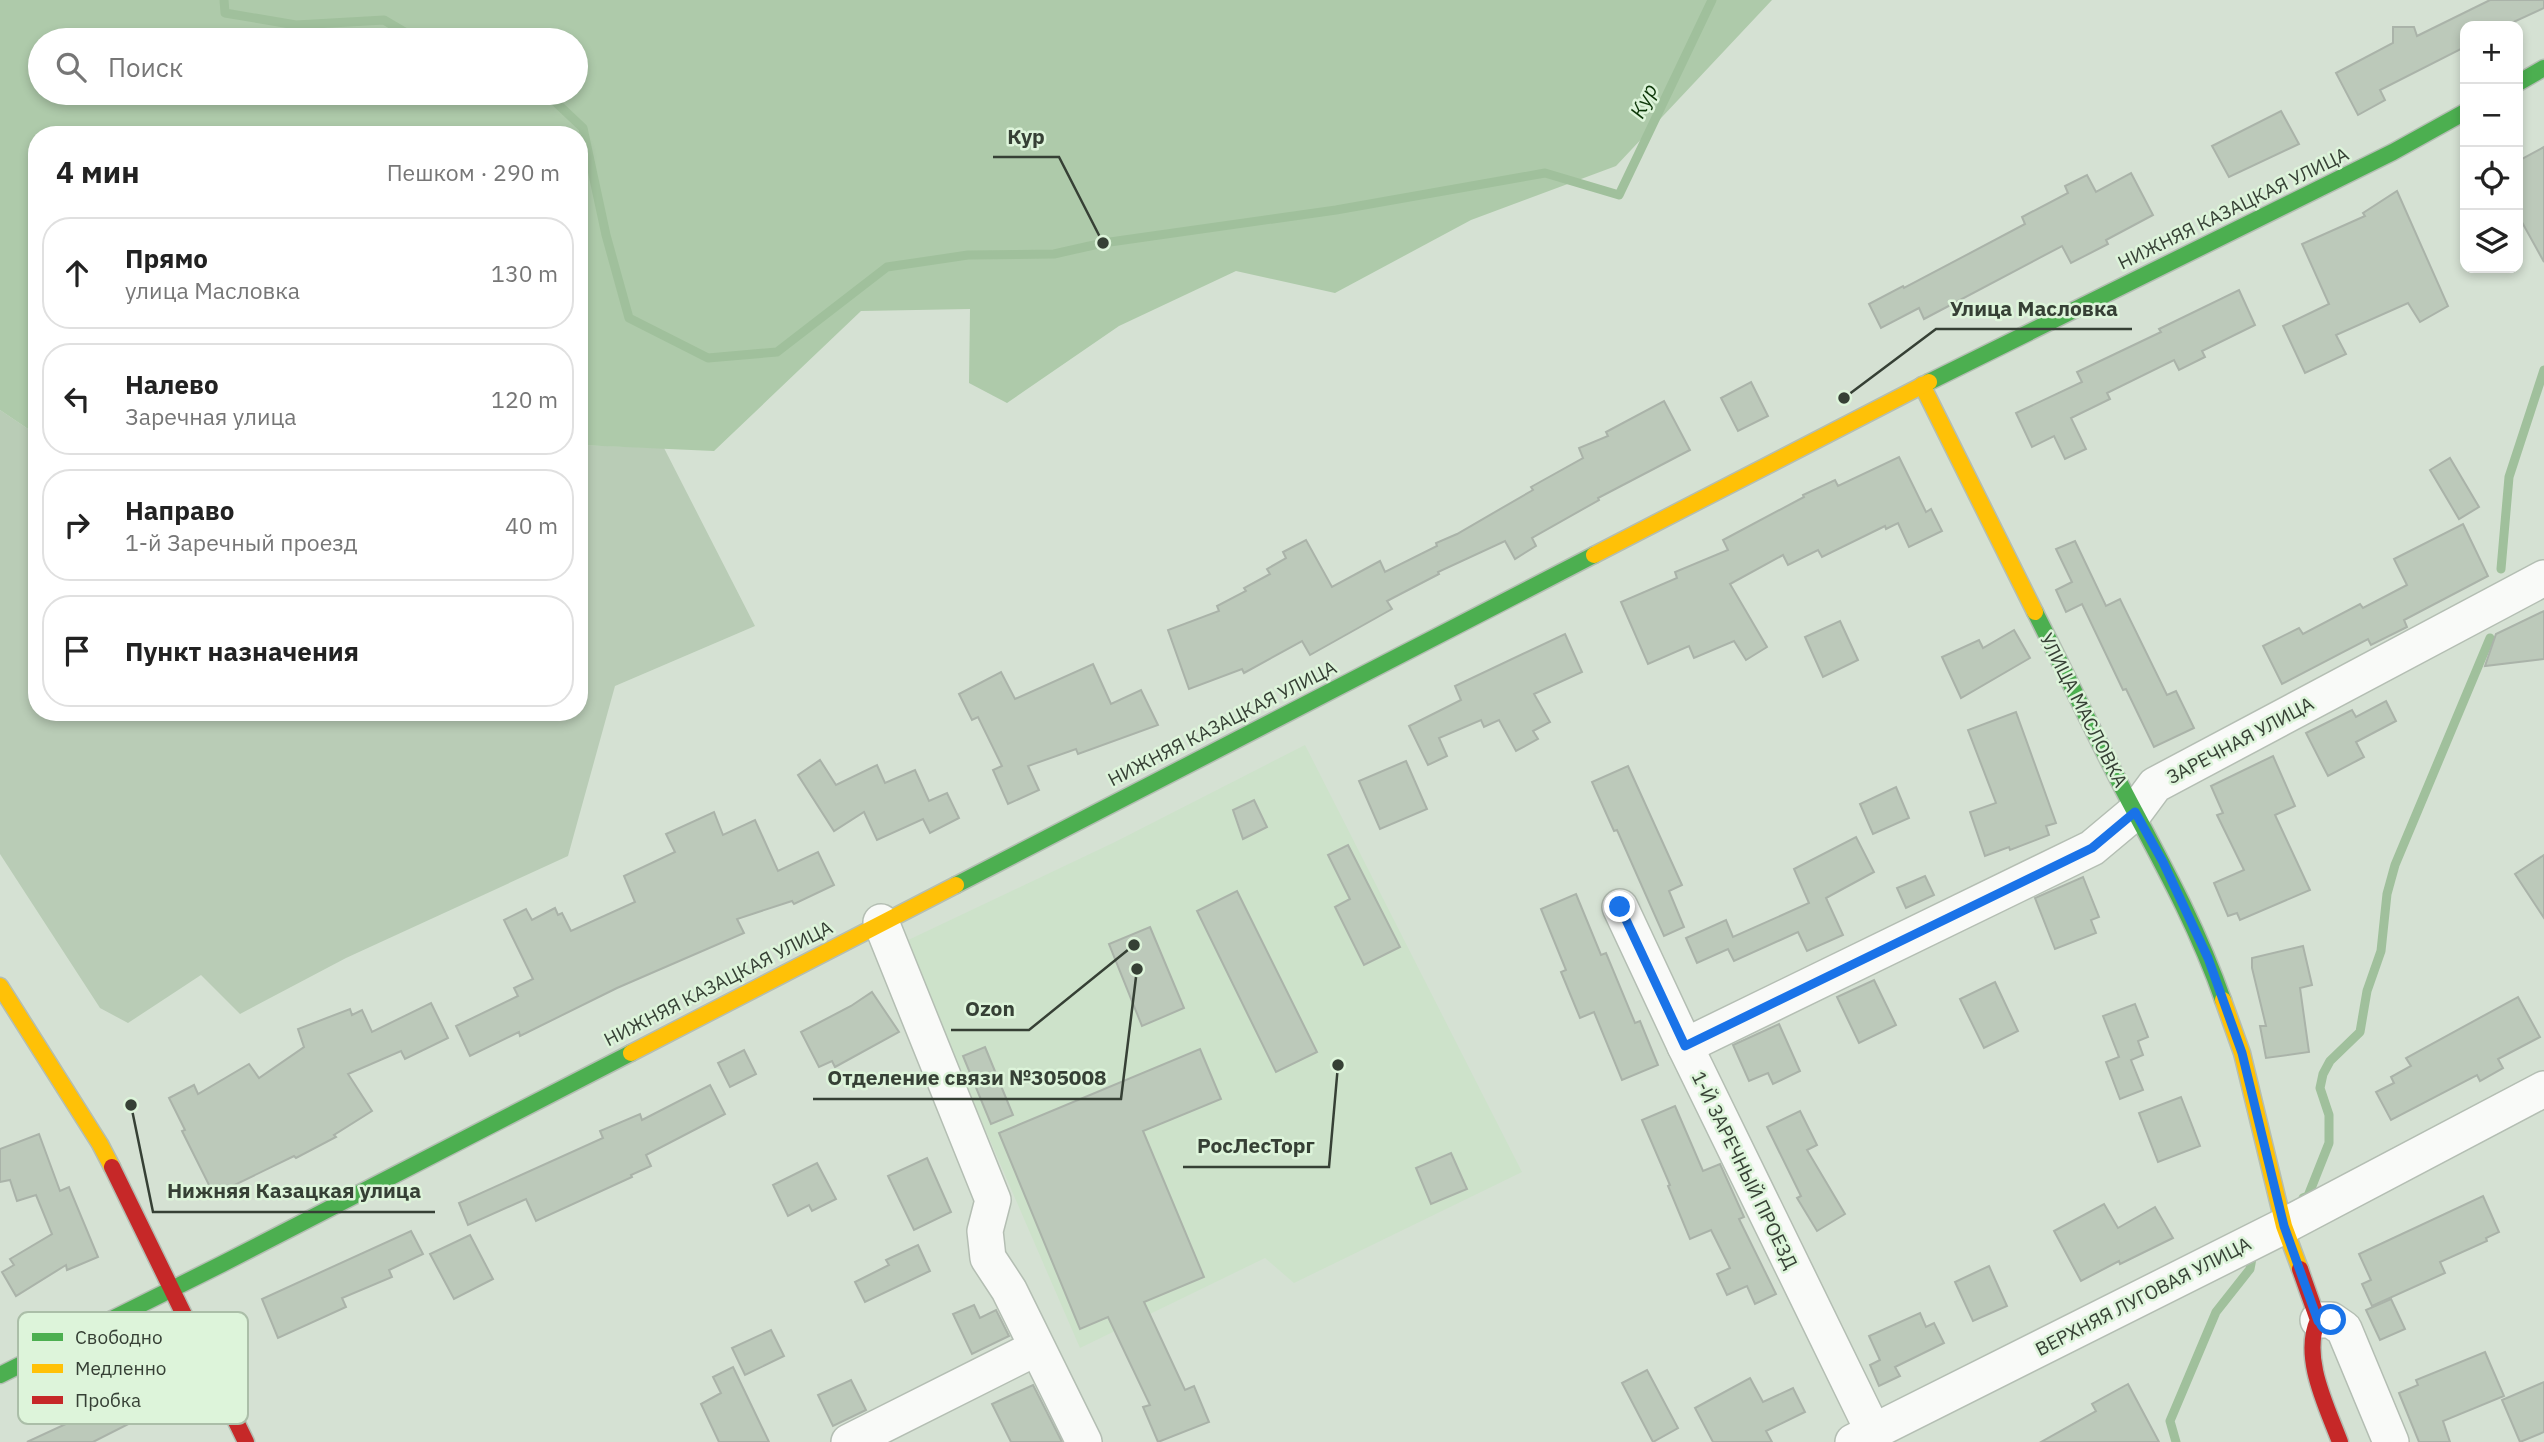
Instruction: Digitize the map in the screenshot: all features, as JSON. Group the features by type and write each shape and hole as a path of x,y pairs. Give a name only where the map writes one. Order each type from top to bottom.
{"street":[{"path":"2523,80 2544,68"},
{"name":"НИЖНЯЯ КАЗАЦКАЯ УЛИЦА","path":"126,1312 1922,385 2393,152 2460,115"},
{"name":"УЛИЦА МАСЛОВКА","path":"1922,385 2135,812 2163,862 2208,958 2242,1053 2284,1226 2318,1321 2312,1334 2313,1350 2322,1391 2340,1442"},
{"name":"ЗАРЕЧНАЯ УЛИЦА","path":"1685,1046 2092,848 2135,812 2155,785 2544,578"},
{"name":"1-Й ЗАРЕЧНЫЙ ПРОЕЗД","path":"1620,907 1863,1437"},
{"path":"881,922 993,1200 985,1231 989,1258 1009,1290 1084,1442"},
{"path":"0,986 100,1144 181,1312"},
{"name":"ВЕРХНЯЯ ЛУГОВАЯ УЛИЦА","path":"1863,1437 2284,1226 2544,1089"},
{"path":"2318,1321 2331,1320 2344,1329 2391,1442"},
{"path":"849,1442 1036,1348"},
{"name":"НИЖНЯЯ КАЗАЦКАЯ УЛИЦА","path":"0,1375 18,1366"},
{"path":"237,1424 246,1442"}],"shaded area":[{"path":"0,0 1772,0 1616,166 1471,220 1335,293 1236,271 1119,326 1007,403 969,383 970,309 861,311 714,451 588,445 588,126 28,126 28,429 0,410"},
{"path":"0,410 28,429 28,721 588,721 588,445 664,448 755,626 615,686 568,856 346,958 240,1014 201,975 128,1023 100,1008 0,854"},
{"path":"1305,745 1522,1172 1294,1283 1265,1258 1080,1348 904,942 1115,842"}],"building":[{"path":"2490,0 2544,0 2544,8 2516,21 2460,21 2460,50 2380,90 2385,100 2358,115 2336,73 2393,43 2393,27 2414,27 2417,36"},
{"path":"2281,111 2299,144 2229,177 2212,146"},
{"path":"2544,147 2544,262 2523,224 2523,158"},
{"path":"2131,173 2153,215 2106,240 2108,244 2071,263 2062,246 1924,319 1919,308 1881,328 1869,304 2025,224 2022,217 2068,193 2065,186 2087,175 2096,192"},
{"path":"2397,191 2448,306 2420,322 2408,303 2336,335 2346,354 2305,373 2283,326 2329,304 2302,244 2365,216 2363,213"},
{"path":"2239,290 2255,325 2202,351 2205,357 2179,370 2174,360 2107,393 2110,399 2071,418 2086,449 2065,459 2054,436 2032,447 2016,413 2082,382 2077,372 2161,332 2159,329"},
{"path":"1751,382 1768,416 1738,431 1721,398"},
{"path":"1664,401 1690,450 1598,498 1599,500 1532,538 1536,546 1515,559 1505,541 1438,572 1439,574 1387,601 1392,609 1310,655 1302,641 1244,673 1242,669 1189,689 1168,630 1219,611 1217,606 1246,591 1244,588 1270,574 1267,569 1286,558 1283,552 1306,540 1332,587 1380,561 1385,572 1437,546 1436,543 1457,534 1533,490 1531,487 1583,458 1579,448 1608,436 1606,432"},
{"path":"1899,457 1926,512 1931,509 1942,531 1909,547 1898,523 1886,529 1885,526 1822,557 1818,550 1788,565 1783,555 1730,584 1767,647 1746,660 1734,641 1694,658 1689,646 1648,664 1621,602 1677,578 1675,572 1728,550 1723,540 1804,497 1803,495 1835,480 1838,486"},
{"path":"2450,458 2479,507 2459,519 2430,470"},
{"path":"2463,524 2488,576 2404,620 2407,627 2371,645 2368,639 2282,684 2263,646 2299,628 2303,634 2360,604 2363,608 2407,585 2394,559"},
{"path":"2075,541 2106,606 2120,599 2167,695 2176,691 2194,728 2154,747 2082,604 2066,612 2056,590 2072,582 2056,549"},
{"path":"2544,611 2544,659 2485,666 2496,634"},
{"path":"1840,621 1858,660 1823,677 1805,637"},
{"path":"2014,630 2030,658 1961,698 1942,657 1979,640 1983,648"},
{"path":"1565,634 1582,672 1534,694 1550,722 1533,731 1538,739 1516,751 1499,720 1484,727 1481,720 1439,738 1447,756 1428,765 1409,726 1461,700 1455,686"},
{"path":"1093,664 1111,704 1141,690 1158,725 1078,754 1076,749 1028,766 1039,790 1008,804 993,770 1002,766 978,717 972,720 959,694 1001,672 1015,699"},
{"path":"2386,701 2396,721 2356,742 2364,757 2328,776 2306,733 2352,710 2356,717"},
{"path":"2016,712 2056,823 2046,826 2049,835 1985,856 1970,812 1996,803 1968,730"},
{"path":"2273,756 2295,806 2275,815 2310,890 2240,920 2237,913 2228,916 2214,883 2244,870 2217,815 2223,813 2211,786"},
{"path":"820,760 836,785 877,765 885,783 915,770 929,801 947,793 959,818 930,833 923,819 877,840 864,812 834,831 798,775"},
{"path":"1406,761 1427,809 1380,829 1359,781"},
{"path":"1628,766 1682,885 1669,891 1684,927 1664,936 1617,830 1614,831 1592,782"},
{"path":"1896,787 1909,818 1873,834 1860,804"},
{"path":"1254,800 1267,827 1243,839 1233,810"},
{"path":"714,812 723,835 755,820 778,871 818,852 834,885 794,904 792,901 737,919 744,933 617,988 520,1036 519,1032 470,1056 456,1026 518,996 514,988 533,979 504,920 526,909 532,920 555,908 558,915 562,913 571,931 635,902 624,876 675,852 666,834"},
{"path":"1856,837 1874,872 1826,898 1843,935 1807,951 1798,932 1734,961 1728,949 1697,963 1686,938 1726,920 1733,937 1809,903 1794,869"},
{"path":"1348,845 1400,947 1364,965 1335,907 1350,899 1328,855"},
{"path":"2544,855 2544,918 2515,874"},
{"path":"1925,876 1934,895 1906,908 1897,888"},
{"path":"2083,877 2099,917 2091,920 2096,933 2055,949 2035,898"},
{"path":"1237,891 1317,1052 1276,1072 1197,911"},
{"path":"1576,894 1601,955 1606,953 1635,1023 1640,1021 1658,1065 1622,1080 1594,1012 1580,1018 1561,972 1566,970 1541,909"},
{"path":"1150,927 1184,1008 1142,1026 1109,944"},
{"path":"2303,946 2312,985 2300,988 2309,1052 2266,1058 2260,1026 2266,1026 2252,958"},
{"path":"1874,980 1896,1025 1859,1043 1837,997"},
{"path":"1995,982 2018,1031 1984,1048 1960,999"},
{"path":"872,992 899,1032 835,1067 832,1061 819,1067 801,1032"},
{"path":"2518,997 2540,1037 2498,1059 2503,1068 2480,1081 2477,1075 2391,1120 2376,1092 2394,1083 2391,1077 2411,1066 2406,1058"},
{"path":"431,1003 448,1038 405,1059 401,1051 348,1074 372,1111 334,1135 336,1137 214,1195 169,1098 194,1085 198,1094 249,1064 259,1078 304,1047 298,1029 350,1009 352,1015 362,1010 372,1032"},
{"path":"2135,1004 2148,1037 2138,1041 2143,1055 2131,1060 2143,1090 2120,1099 2106,1062 2119,1057 2103,1016"},
{"path":"1779,1024 1800,1071 1773,1084 1768,1073 1749,1081 1733,1045"},
{"path":"985,1047 1013,1115 991,1124 963,1056"},
{"path":"1200,1049 1221,1099 1143,1131 1204,1277 1144,1302 1185,1390 1194,1386 1209,1422 1158,1442 1143,1407 1150,1405 1108,1317 1080,1329 999,1133"},
{"path":"744,1050 756,1074 730,1087 718,1063"},
{"path":"710,1085 725,1114 646,1155 651,1166 631,1175 632,1177 536,1221 526,1199 468,1225 459,1203 603,1138 600,1131 640,1114 642,1120"},
{"path":"2181,1097 2200,1146 2158,1162 2139,1113"},
{"path":"1675,1106 1703,1171 1720,1164 1744,1217 1739,1219 1776,1294 1755,1304 1747,1286 1727,1295 1717,1274 1730,1268 1711,1230 1690,1239 1668,1186 1670,1185 1642,1120"},
{"path":"1800,1111 1817,1145 1807,1150 1845,1214 1817,1231 1797,1198 1801,1196 1767,1127"},
{"path":"39,1134 60,1191 69,1187 98,1257 67,1270 66,1265 16,1296 2,1272 14,1265 10,1259 52,1234 36,1195 17,1201 10,1180 0,1182 0,1149"},
{"path":"1451,1153 1467,1189 1431,1204 1416,1168"},
{"path":"927,1158 951,1212 914,1230 888,1176"},
{"path":"817,1163 836,1199 812,1211 809,1205 788,1216 773,1185"},
{"path":"2483,1196 2499,1232 2486,1238 2487,1241 2440,1262 2445,1273 2372,1306 2362,1284 2371,1280 2359,1254"},
{"path":"2104,1204 2118,1228 2155,1207 2173,1238 2081,1281 2054,1231"},
{"path":"411,1231 423,1254 389,1270 392,1277 342,1298 346,1307 278,1338 262,1299"},
{"path":"470,1235 493,1279 454,1299 430,1254"},
{"path":"918,1245 930,1271 865,1302 855,1282 889,1265 886,1260"},
{"path":"1989,1266 2007,1306 1973,1321 1955,1282"},
{"path":"2391,1299 2405,1329 2380,1340 2366,1310"},
{"path":"974,1305 980,1318 996,1310 1009,1336 972,1354 953,1314"},
{"path":"1920,1313 1926,1327 1934,1323 1944,1343 1895,1367 1900,1376 1879,1386 1870,1365 1880,1360 1869,1336"},
{"path":"771,1330 784,1356 745,1375 732,1348"},
{"path":"2485,1352 2504,1396 2443,1421 2450,1442 2419,1442 2399,1393 2418,1385 2416,1380"},
{"path":"733,1367 769,1442 719,1442 701,1404 721,1393 713,1377"},
{"path":"1647,1370 1678,1428 1653,1442 1622,1383"},
{"path":"1750,1378 1763,1402 1793,1388 1805,1412 1766,1431 1772,1442 1713,1442 1695,1408"},
{"path":"851,1380 866,1410 833,1426 818,1395"},
{"path":"2544,1382 2544,1432 2520,1442 2502,1400"},
{"path":"2128,1384 2159,1442 2041,1442 2096,1411 2092,1404"},
{"path":"1033,1385 1062,1442 1011,1442 992,1404"},
{"path":"66,1424 128,1424 93,1442 27,1442"}],"waterway":[{"name":"Кур","path":"224,0 225,13 296,25 384,20 398,28"},
{"name":"Кур","path":"588,151 606,235 629,318 708,358 777,352 887,267 968,255 1054,254 1103,243 1336,210 1545,173 1619,195 1712,0"},
{"name":"Кур","path":"559,105 581,126"},
{"path":"2501,569 2509,477 2544,370"},
{"path":"2303,1198 2308,1196 2329,1143 2329,1115 2320,1088 2323,1074 2330,1061 2360,1032 2367,991 2381,951 2387,894 2395,865 2490,638"},
{"path":"2176,1442 2170,1421 2216,1312 2250,1269 2253,1253"}],"traffic: fast":[{"path":"2523,80 2544,68"},
{"path":"1929,382 2393,152 2460,115"},
{"path":"956,885 1594,555"},
{"path":"2035,612 2109,763 2183,904 2223,1000"},
{"path":"126,1312 631,1053"},
{"path":"0,1375 18,1366"}],"traffic: slow":[{"path":"1594,555 1929,382"},
{"path":"1922,385 2035,612"},
{"path":"631,1053 956,885"},
{"path":"0,986 112,1167"},
{"path":"2223,1000 2242,1053 2284,1226 2300,1269"}],"traffic: jam":[{"path":"112,1167 183,1312"},
{"path":"2300,1269 2318,1320 2312,1350 2314,1366 2340,1442"},
{"path":"237,1424 246,1442"}],"place":[{"name":"Кур","path":"1103,243"},
{"name":"Улица Масловка","path":"1844,398"},
{"name":"Ozon","path":"1134,945"},
{"name":"Отделение связи №305008","path":"1137,969"},
{"name":"РосЛесТорг","path":"1338,1065"},
{"name":"Нижняя Казацкая улица","path":"131,1105"}],"route":[{"path":"1620,907 1685,1046 2092,848 2135,812 2163,862 2208,958 2242,1053 2284,1226 2318,1321 2331,1320"}]}
